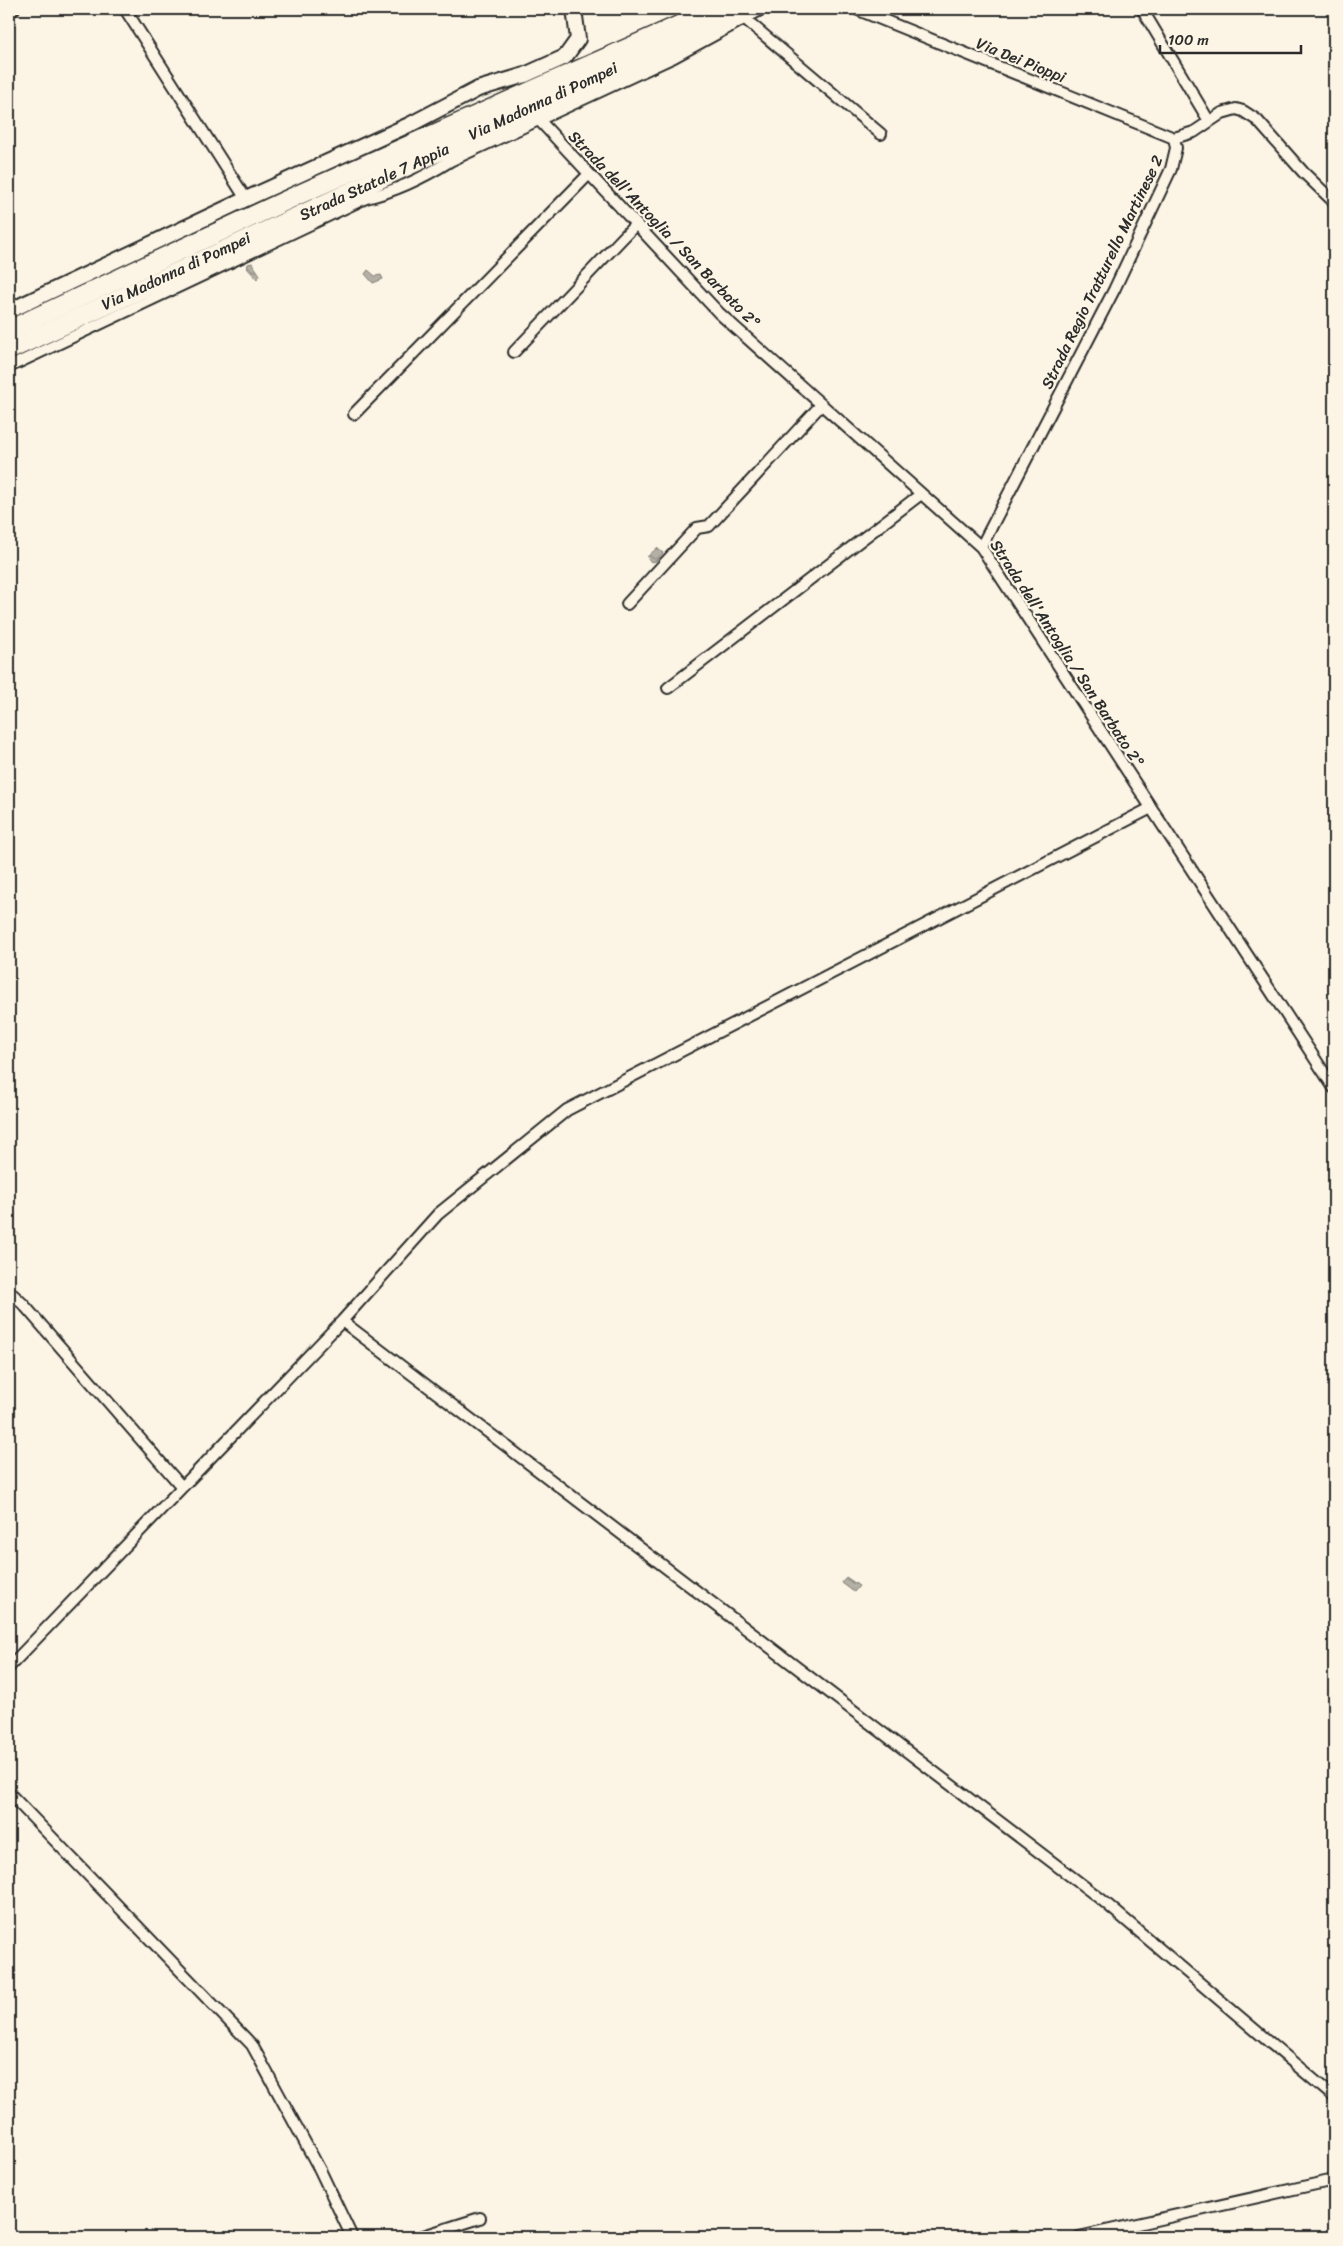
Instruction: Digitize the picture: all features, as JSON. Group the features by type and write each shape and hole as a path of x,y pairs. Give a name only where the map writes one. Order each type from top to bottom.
{"highway":[{"name":"Strada Statale 7 Appia","path":"9,330 300,194 696,18 712,9"},
{"name":"Strada Statale 7 Appia","path":"9,350 712,25 742,14"}],"street":[{"path":"9,11 14,9"},
{"path":"125,9 246,199"},
{"path":"9,311 246,199 411,124 478,88 525,75 564,57 578,39 574,9"},
{"name":"Via Madonna di Pompei","path":"9,367 357,202 391,192 421,179 450,161 672,58 742,14 762,9"},
{"name":"Via Dei Pioppi","path":"856,9 1174,138"},
{"path":"1142,9 1209,121"},
{"path":"742,14 881,134"},
{"name":"Strada Regio Tratturello Martinese 2","path":"981,547 1114,290 1159,195 1175,158 1174,138 1194,132 1222,113 1236,109 1250,114 1265,128 1303,172 1334,202"},
{"name":"Strada dell'Antoglia / San Barbato 2°","path":"539,120 719,313 981,547 1334,1088"},
{"path":"354,414 589,174"},
{"path":"514,352 636,224"},
{"path":"626,604 697,528 709,526 821,404"},
{"path":"668,688 921,494"},
{"path":"9,1667 342,1321 438,1214 567,1110 1151,808"},
{"path":"9,1291 24,1304 182,1487"},
{"path":"342,1321 1102,1900 1334,2096"},
{"path":"9,1793 252,2045 320,2170 352,2237"},
{"path":"1079,2237 1334,2180"},
{"path":"420,2237 480,2218"}],"water":[{"path":"252,263 260,275 257,279 247,268 248,264"},
{"path":"368,270 375,276 381,275 383,279 373,283 365,274"},
{"path":"657,548 663,553 656,561 651,562 647,557"},
{"path":"846,1577 859,1586 854,1592 842,1583"}]}
